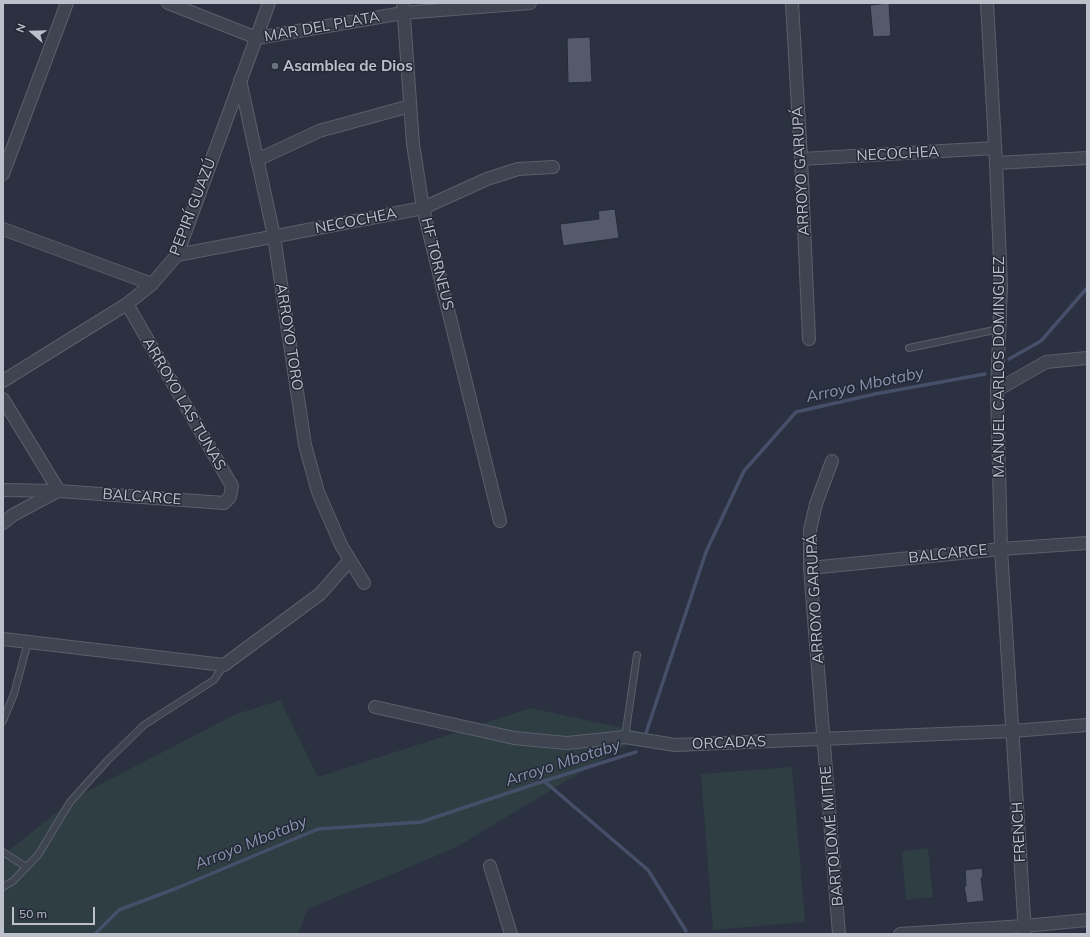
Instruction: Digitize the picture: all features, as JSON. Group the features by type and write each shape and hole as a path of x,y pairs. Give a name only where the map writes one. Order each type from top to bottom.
{"street":[{"path":"3,174 67,3"},
{"name":"MAR DEL PLATA","path":"168,3 257,38 403,8 530,3"},
{"name":"PEPIRÍ GUAZÚ","path":"3,380 127,304 152,284 177,255 269,3"},
{"name":"ARROYO GARUPÁ","path":"792,3 809,339"},
{"name":"MANUEL CARLOS DOMINGUEZ","path":"987,3 1001,286 997,390 1001,549 1013,731"},
{"name":"HF TORNEUS","path":"403,8 413,144 423,208 500,521"},
{"name":"ARROYO TORO","path":"240,80 274,236 305,445 318,492 341,545 364,583"},
{"path":"257,160 319,131 410,106"},
{"name":"NECOCHEA","path":"801,159 995,148"},
{"path":"996,163 1087,158"},
{"name":"NECOCHEA","path":"177,255 423,208 487,178 518,169 553,167"},
{"path":"3,229 152,284"},
{"name":"ARROYO LAS TUNAS","path":"127,304 232,486 230,498 224,503"},
{"path":"997,390 1046,362 1087,358"},
{"path":"3,398 59,491 13,515 3,524"},
{"name":"ARROYO GARUPÁ","path":"824,739 810,568 810,530 816,504 832,461"},
{"name":"BALCARCE","path":"3,490 59,491 224,503"},
{"name":"BALCARCE","path":"810,568 1001,549 1087,543"},
{"path":"3,639 224,665 320,594 350,560"},
{"name":"ORCADAS","path":"375,707 514,738 568,743 624,737 675,745 1013,731 1087,725"},
{"name":"FRENCH","path":"1013,731 1025,930"},
{"name":"BARTOLOMÉ MITRE","path":"824,739 840,934"},
{"path":"490,866 511,934"},
{"path":"900,934 1025,930 1087,920"}],"lane":[{"path":"908,348 999,329"},
{"path":"3,721 14,694 28,642"},
{"path":"624,737 637,655"},
{"path":"3,887 13,881 38,855 70,802 107,761 144,725 214,680 224,665"},
{"path":"3,852 26,867"}],"shaded area":[{"path":"280,700 318,777 531,708 646,733 455,848 308,909 298,934 3,934 3,855 76,797 234,715"},
{"path":"792,767 805,922 713,930 701,774"},
{"path":"928,848 933,897 906,900 902,851"}],"building":[{"path":"889,3 891,36 873,37 870,5"},
{"path":"590,37 592,82 568,83 567,38"},
{"path":"615,209 619,238 563,246 560,224 599,219 598,211"},
{"path":"982,868 983,877 981,878 984,901 967,903 964,886 966,886 965,870"}],"waterway":[{"name":"Arroyo Mbotaby","path":"1009,359 1041,341 1087,288"},
{"name":"Arroyo Mbotaby","path":"646,733 706,552 744,471 796,412 875,394 985,374"},
{"name":"Arroyo Mbotaby","path":"95,934 119,910 177,888 318,829 421,822 636,752"},
{"path":"544,781 648,870 686,931"}],"place":[{"name":"Asamblea de Dios","path":"275,66"}]}
